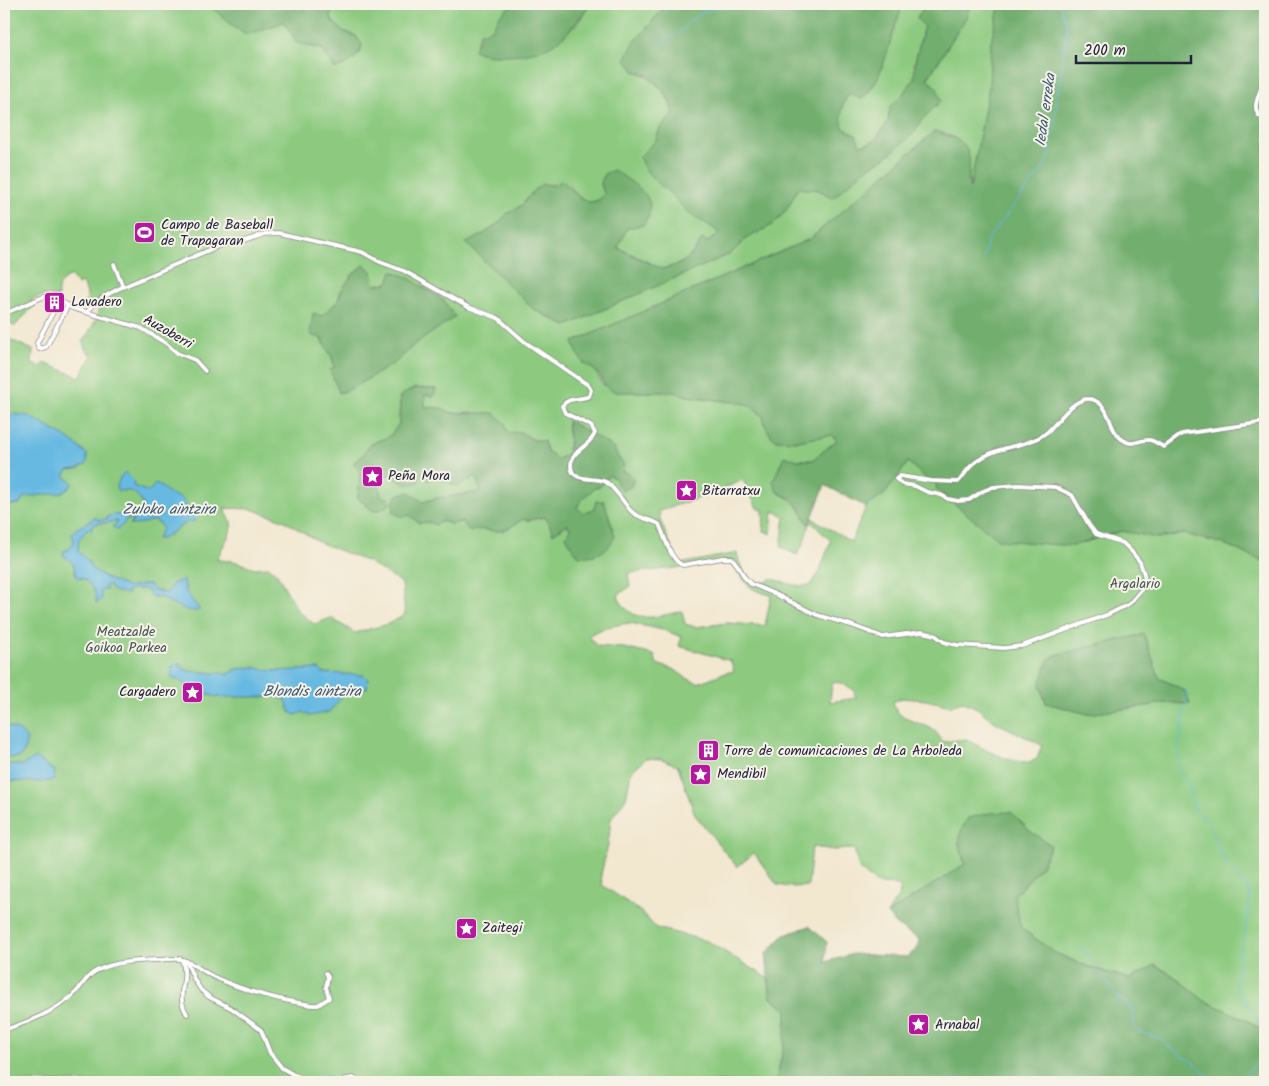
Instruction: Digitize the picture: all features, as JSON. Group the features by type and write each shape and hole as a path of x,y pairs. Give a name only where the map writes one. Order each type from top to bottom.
{"street":[{"path":"1265,77 1255,110 1265,119"},
{"path":"87,312 102,297 221,245 241,242 272,233 362,252 380,262 395,267 468,307 498,318 525,342 588,385 591,390 589,396 570,399 562,406 565,413 591,426 596,433 575,455 571,467 573,472 581,478 602,480 608,483 637,516 659,524 673,558 678,563 732,558 751,584 817,615 883,637 922,632 935,635 944,642 957,645 1004,648 1022,646 1102,617 1129,604 1138,595 1145,581 1140,562 1123,543 1096,534 1072,495 1055,487 1018,485 994,487 983,491 969,500 958,501 948,499 941,494 927,492 916,486 902,484 898,482 897,478 900,476 931,481 958,482 970,467 982,458 997,451 1028,444 1036,440 1047,432 1073,405 1084,399 1093,399 1102,405 1107,411 1113,431 1127,443 1149,440 1164,447 1182,434 1265,422"},
{"path":"114,264 123,287"},
{"path":"4,314 42,298 54,297 61,300 38,343 39,349 46,347 68,306"},
{"name":"Auzoberri","path":"61,300 68,306 141,328 167,344 176,353 195,360 205,371"},
{"path":"184,960 186,973 181,997 187,1014"},
{"path":"184,960 201,990 209,997 231,1008 261,1030 270,1053 282,1068 294,1075 313,1081 337,1081 353,1078 361,1082"},
{"path":"4,1030 48,1013 79,990 93,973 98,970 129,961 184,960 232,984 312,1006 318,1005 329,998 326,987 328,976 326,973"}],"green space":[{"path":"4,4 208,4 231,24 284,22 297,43 322,49 347,64 360,53 362,45 356,36 343,31 332,21 329,4 383,4 385,6 397,4 513,4 501,14 492,29 575,26 591,4 667,4 634,43 634,71 655,82 664,93 671,107 673,115 660,128 656,140 675,198 691,215 711,225 719,234 708,242 702,239 694,252 686,260 677,265 662,269 617,247 627,228 643,225 649,216 601,184 605,194 599,200 590,203 579,197 570,186 542,184 522,205 507,214 494,227 482,235 491,266 532,308 566,326 730,254 747,238 774,224 787,209 798,188 819,190 833,197 864,170 886,157 915,132 921,121 941,101 927,80 967,16 970,4 1000,4 991,42 989,86 970,191 967,152 958,140 935,131 810,239 573,342 584,364 594,369 602,384 616,392 674,392 688,396 747,404 763,416 771,436 831,435 837,440 813,460 798,460 780,494 795,504 809,525 804,542 797,555 781,547 785,516 773,511 771,534 764,531 763,510 757,508 743,480 711,494 659,511 660,520 678,562 684,563 737,553 742,570 754,583 768,582 770,578 793,585 810,586 819,573 831,541 810,521 812,518 851,542 866,507 885,494 908,462 929,481 935,480 1072,546 1122,531 1157,538 1184,534 1224,544 1265,562 1265,1032 1247,1020 1203,1000 1178,979 1156,965 1130,979 1086,966 1055,953 1020,928 1014,896 1042,865 1051,846 1031,832 1011,812 958,843 965,864 887,914 900,893 900,885 877,884 859,869 854,849 834,850 812,847 808,886 790,887 777,885 754,853 737,867 695,815 678,766 662,759 646,758 631,772 626,798 611,819 608,845 601,874 602,885 640,911 656,928 707,941 768,978 771,998 787,1010 784,1045 776,1082 4,1082 4,337 33,350 32,364 41,367 44,363 80,377 92,355 85,349 83,342 96,320 99,306 94,302 85,308 87,298 83,283 77,285 71,275 60,284 58,297 45,295 31,300 34,306 14,327 7,320 4,323","holes":["364,266 374,286 388,283 392,271 407,277 444,301 455,317 415,344 396,362 349,390 339,393 332,357 321,338 314,313 322,316 338,301 341,291 352,275","415,388 436,389 424,393 425,407 441,408 452,413 472,412 508,433 520,432 534,440 544,441 548,453 558,459 566,455 568,450 568,422 610,446 624,465 616,479 609,475 601,486 595,488 583,498 577,507 583,513 594,509 604,501 612,525 570,529 567,524 560,530 549,523 545,517 529,520 523,519 504,530 496,531 486,528 476,529 462,522 451,524 443,521 419,523 410,515 409,492 423,502 437,498 481,492 476,476 458,486 434,477 429,481 419,474 384,475 379,483 381,497 358,498 360,469 353,463 362,456 371,444 390,436 399,424 400,396","224,508 251,509 283,520 321,543 368,562 402,583 405,615 388,624 355,633 331,618 314,624 298,611 276,572 268,567 255,568 233,561 217,560 229,536 231,522","726,560 734,564 750,587 771,595 765,626 728,623 695,627 685,624 682,611 654,617 638,616 624,606 618,597 620,593 630,587 628,573","630,623 663,630 682,637 679,646 731,661 734,671 698,683 686,678 675,670 657,664 654,655 624,648 597,646 588,636 603,629","1143,634 1159,678 1184,690 1190,704 1166,703 1088,714 1046,703 1040,685","832,682 841,683 853,689 856,698 830,702","901,698 926,700 951,706 962,701 977,708 995,722 1042,745 1037,759 1027,763 1007,759 966,739 943,742 932,729 903,717 895,708 893,702"]},
{"path":"208,4 329,4 332,21 343,31 356,36 362,45 361,50 348,63 335,69 322,49 297,43 284,22 247,35"},
{"path":"513,4 591,4 565,35 547,47 523,54 507,55 486,54 474,50 480,33 492,29 501,14"},
{"path":"667,4 904,4 876,81 861,99 850,93 843,105 843,128 856,135 860,145 868,144 876,139 888,122 890,107 914,79 915,62 924,26 917,19 925,4 944,4 943,11 951,4 970,4 967,16 927,79 937,88 941,101 921,121 915,132 886,157 864,170 833,198 819,190 798,188 787,209 774,224 747,238 730,254 566,326 532,308 466,243 494,227 507,214 522,205 534,190 542,184 555,185 562,180 579,197 590,202 599,200 604,194 601,184 604,174 614,170 644,193 650,207 649,215 643,225 627,228 618,248 662,269 677,265 686,260 694,252 702,239 708,242 719,234 712,227 686,210 650,175 639,157 656,140 660,128 673,114 670,101 660,87 647,75 634,71 625,59 634,43"},
{"path":"904,4 925,4 917,19 924,26 915,62 915,79 890,107 888,122 876,139 868,144 859,145 843,127 841,114 843,104 850,93 861,99 869,92 881,69"},
{"path":"1000,4 1265,4 1265,562 1224,544 1184,534 1157,538 1122,531 1072,546 999,540 937,490 935,480 929,481 908,462 885,494 866,507 825,485 809,525 792,499 777,492 773,481 784,456 798,460 813,460 837,440 832,435 798,441 776,440 771,436 766,427 763,416 747,404 688,396 673,392 616,392 607,388 597,373 584,363 577,353 573,342 810,239 935,131 956,139 964,146 969,156 970,188 989,86 991,42"},
{"path":"364,265 372,271 374,285 388,283 392,271 407,277 444,301 455,317 415,344 396,362 349,390 339,393 330,370 335,367 332,357 321,338 310,335 313,313 322,316 338,301 341,291 352,275"},
{"path":"415,388 436,389 434,397 425,394 425,407 441,408 452,413 494,413 505,423 508,433 520,432 534,440 544,441 548,453 558,459 566,455 570,444 567,421 613,448 624,465 622,471 628,473 634,479 631,487 623,490 617,484 616,479 609,475 601,486 595,488 583,498 577,507 583,513 594,509 596,501 604,501 615,536 609,546 605,550 591,556 579,556 566,536 570,529 567,524 553,534 545,517 529,520 523,519 501,531 480,529 470,532 462,522 451,524 443,521 435,525 429,522 419,523 410,515 403,517 394,513 393,501 399,494 409,492 423,502 437,498 481,492 476,476 458,486 434,477 429,481 419,474 419,482 411,484 399,481 394,475 384,475 380,483 380,491 382,497 389,498 389,505 373,511 358,498 360,470 353,464 371,444 390,436 399,424 400,396"},
{"path":"1144,634 1159,678 1184,690 1190,704 1166,703 1088,714 1046,703 1040,685 1048,660 1055,655"},
{"path":"1011,812 1031,832 1051,845 1042,865 1014,896 1021,928 1055,953 1086,966 1130,979 1155,965 1178,979 1203,1000 1247,1020 1265,1032 1265,1082 776,1082 784,1045 787,1010 771,998 766,954 783,936 809,926 827,942 825,962 853,954 907,957 917,949 919,939 896,925 887,914 965,864 959,841 961,831 968,818 989,813"}],"water":[{"path":"14,414 29,416 69,439 87,454 87,464 77,469 68,470 64,476 73,483 68,489 60,493 24,497 20,504 4,506 4,417"},
{"name":"Zuloko aintzira","path":"125,472 134,481 133,486 149,492 155,484 182,499 187,509 196,514 195,521 187,522 162,539 157,539 162,529 160,524 154,520 130,525 134,519 126,519 124,524 118,529 112,527 117,521 99,523 91,526 92,530 87,529 79,539 78,551 88,561 91,568 108,579 128,587 149,584 152,589 165,593 170,590 174,583 184,580 186,592 198,607 198,611 179,607 162,597 158,598 154,595 154,598 150,596 147,590 132,589 127,591 128,594 113,591 109,585 105,586 107,590 102,590 100,593 102,599 96,603 96,595 90,584 76,576 73,563 63,555 64,551 68,550 74,542 72,534 76,529 94,518 97,518 97,520 107,519 106,517 143,512 144,506 134,493 118,491 116,488 121,476"},
{"name":"Blondis aintzira","path":"180,664 184,669 190,671 229,674 237,669 253,667 272,671 319,669 323,673 364,675 368,679 367,688 348,690 329,712 310,716 303,712 295,715 290,712 286,700 276,697 216,697 194,690 179,680 173,679 171,675 173,665"},
{"path":"4,725 20,731 27,739 24,752 20,757 11,758 4,755"},
{"path":"35,758 55,771 54,780 41,782 4,781 4,764 22,765"}],"waterway":[{"path":"658,46 680,32 690,21 703,12 734,4"},
{"name":"Iedal erreka","path":"984,259 989,238 1046,164 1050,154 1067,27 1060,4"},
{"path":"1256,297 1265,282"},
{"path":"1186,689 1186,707 1183,712 1178,750 1181,774 1189,786 1196,811 1209,823 1216,843 1228,867 1235,873 1239,881 1248,888 1250,893 1236,986 1265,1033"},
{"path":"1081,947 1119,998 1132,1009 1135,1028 1139,1032 1161,1039 1182,1056 1193,1062 1215,1082"},
{"path":"1243,1082 1248,1071 1265,1059"}],"place":[{"name":"Campo de Baseball de Trapagaran","path":"145,233"},
{"name":"Lavadero","path":"55,302"},
{"name":"Peña Mora","path":"372,476"},
{"name":"Bitarratxu","path":"686,491"},
{"name":"Cargadero","path":"192,692"},
{"name":"Torre de comunicaciones de La Arboleda","path":"708,751"},
{"name":"Mendibil","path":"701,774"},
{"name":"Zaitegi","path":"466,928"},
{"name":"Arnabal","path":"919,1025"}],"park label":[{"name":"Argalario","path":"1135,584"},
{"name":"Meatzalde Goikoa Parkea","path":"126,640"}]}
